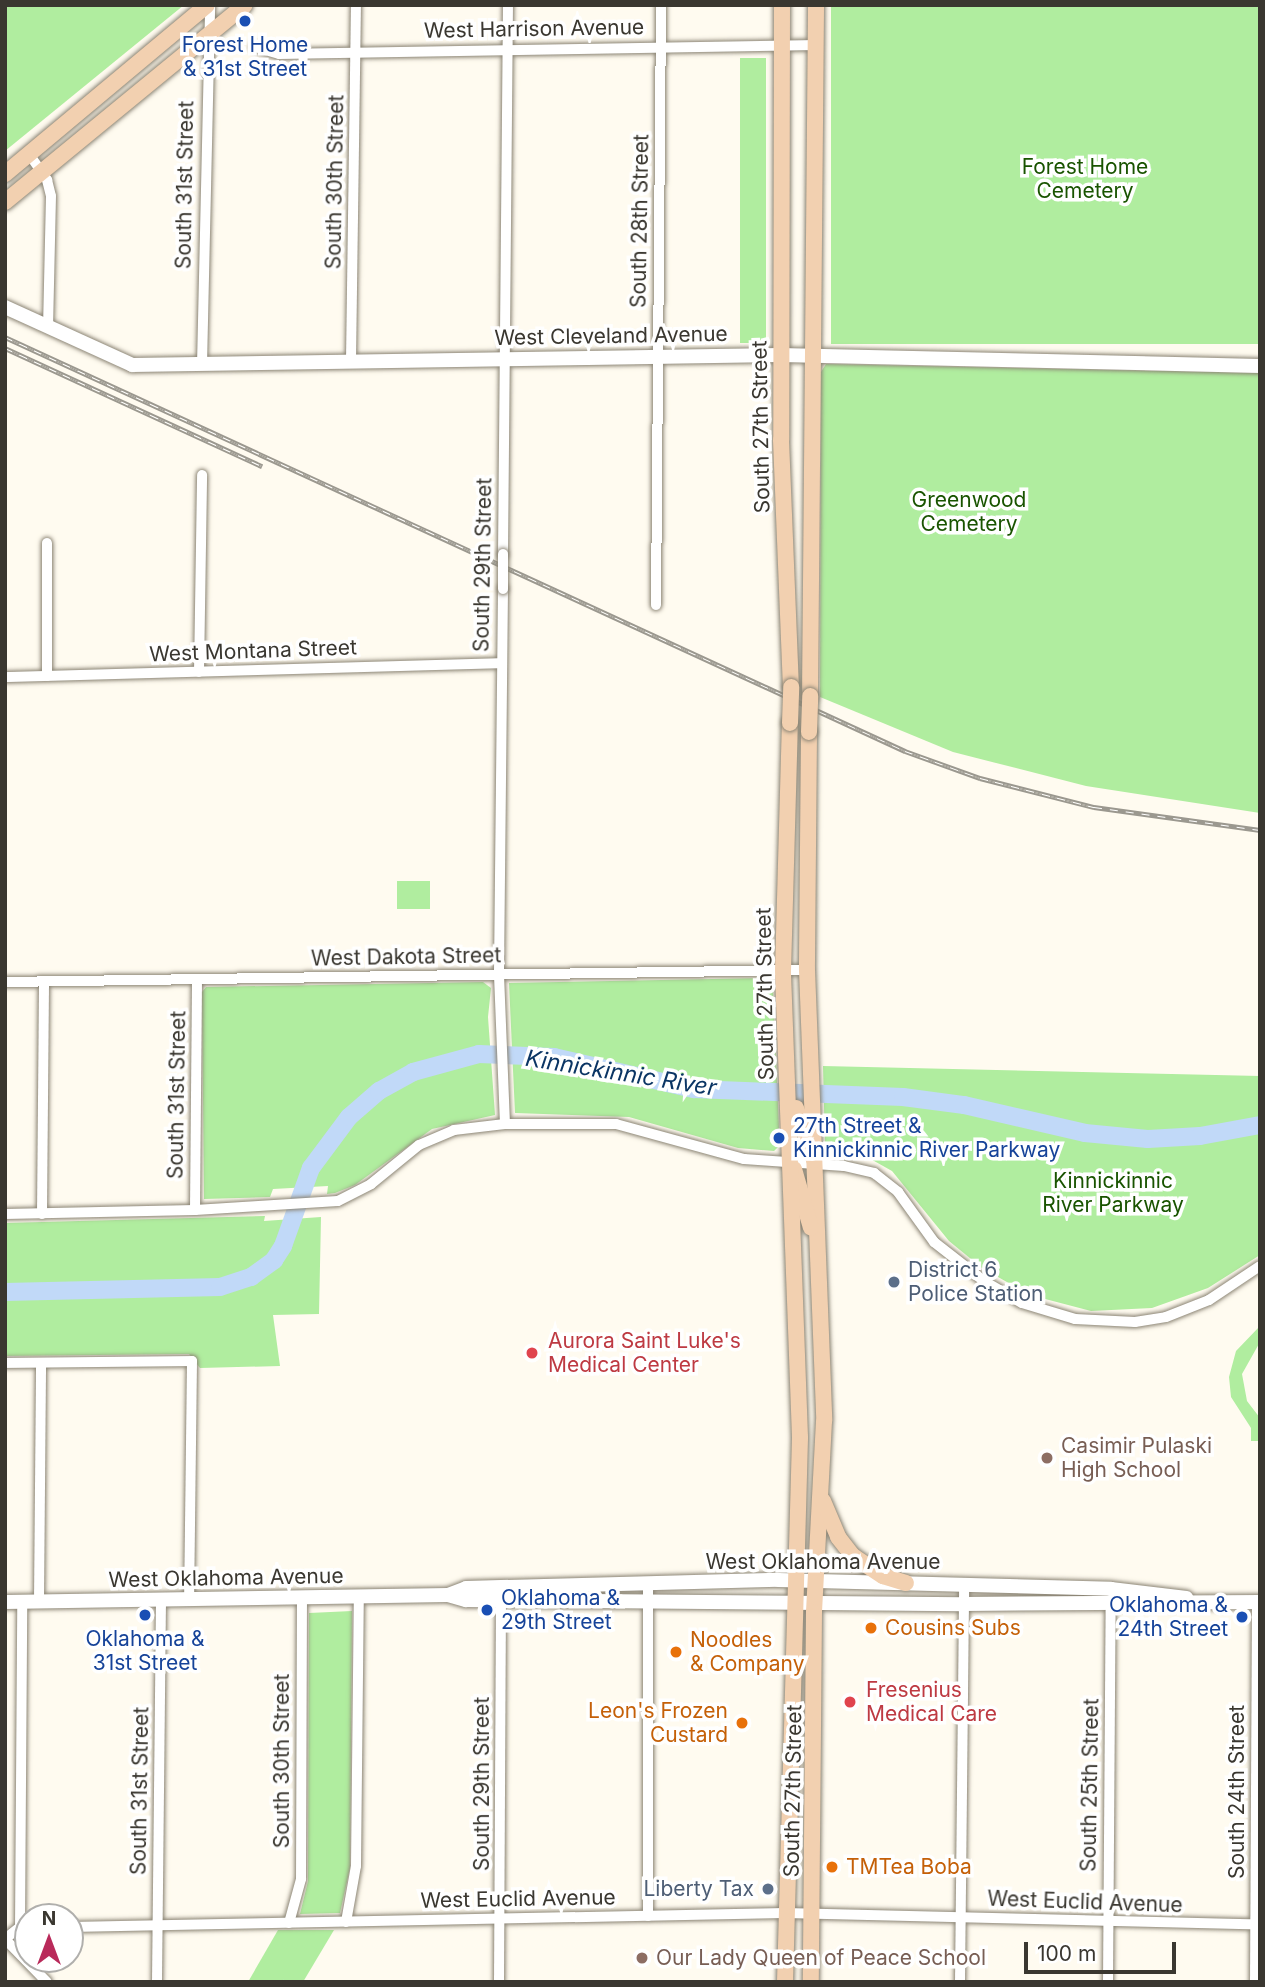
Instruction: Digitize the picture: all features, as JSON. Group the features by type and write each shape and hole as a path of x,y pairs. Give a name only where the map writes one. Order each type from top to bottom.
{"main road":[{"path":"5,174 208,5"},
{"path":"5,202 246,5"},
{"name":"South 27th Street","path":"782,5 780,355 790,687 783,971 787,1062 802,1128 817,1165 821,1324 821,1496 815,1600 816,1771 811,1982"},
{"name":"South 27th Street","path":"785,1982 788,1770 800,1437 791,1164 802,1128 812,1055 807,970 810,355 816,5"},
{"path":"5,307 48,326"},
{"name":"West Cleveland Avenue","path":"48,326 132,365 658,355 810,355 1260,366"},
{"path":"791,1164 803,1186 818,1256"},
{"path":"795,1299 821,1324"},
{"path":"821,1496 838,1537 853,1556 883,1576 906,1583"},
{"name":"West Oklahoma Avenue","path":"5,1602 448,1595 466,1600 501,1593 648,1583 794,1580 964,1584 1111,1596 1258,1602"},
{"path":"703,1582 703,1600"},
{"name":"West Oklahoma Avenue","path":"501,1593 648,1601 815,1600 963,1604 1111,1596"},
{"path":"788,1770 816,1771"}],"street":[{"name":"South 31st Street","path":"202,365 208,5"},
{"name":"South 30th Street","path":"351,360 356,5"},
{"name":"South 29th Street","path":"505,1124 499,975 508,5"},
{"name":"South 28th Street","path":"656,606 661,5"},
{"name":"West Harrison Avenue","path":"254,47 271,54 817,46"},
{"path":"29,154 42,171 51,196 48,326"},
{"path":"199,672 202,475"},
{"path":"47,543 47,676"},
{"name":"West Montana Street","path":"5,677 502,663"},
{"name":"West Dakota Street","path":"5,982 807,970"},
{"name":"South 31st Street","path":"195,1210 197,980"},
{"path":"42,1213 44,981"},
{"path":"5,1214 195,1210 325,1203 359,1192 438,1136 505,1124 616,1124 744,1159 874,1173 898,1192 934,1242 984,1281 1023,1303 1075,1319 1135,1322 1166,1317 1209,1300 1260,1266"},
{"path":"5,1363 192,1361 189,1600"},
{"path":"39,1601 41,1363"},
{"path":"648,1583 648,1916"},
{"path":"960,1982 964,1584"},
{"name":"South 29th Street","path":"499,1982 501,1593"},
{"name":"South 25th Street","path":"1108,1982 1111,1596"},
{"path":"346,1922 356,1866 359,1597"},
{"name":"South 30th Street","path":"289,1923 301,1879 303,1598"},
{"name":"South 31st Street","path":"157,1982 161,1600"},
{"path":"22,1602 24,1903"},
{"name":"South 24th Street","path":"1255,1982 1258,1925 1258,1602"},
{"name":"West Euclid Avenue","path":"84,1927 785,1913 1258,1925"},
{"path":"5,1939 47,1982"}],"green space":[{"path":"5,5 184,5 5,151"},
{"name":"Forest Home Cemetery","path":"831,5 1260,5 1260,344 831,344"},
{"path":"740,58 766,58 766,343 740,343"},
{"name":"Greenwood Cemetery","path":"826,364 1260,373 1260,813 1086,786 953,752 820,697 821,372"},
{"path":"397,881 430,881 430,909 397,909"},
{"path":"766,978 773,989 779,1128 779,1146 774,1151 738,1148 629,1117 515,1113 509,983"},
{"path":"483,982 491,988 488,1017 495,1115 432,1129 355,1185 335,1193 327,1194 328,1186 273,1189 270,1197 204,1199 202,992 206,987"},
{"name":"Kinnickinnic River Parkway","path":"823,1066 1260,1076 1260,1255 1208,1288 1152,1308 1091,1311 1030,1295 982,1268 949,1241 892,1171 867,1157 825,1146"},
{"path":"265,1216 264,1221 321,1217 319,1314 273,1315 280,1366 200,1368 189,1354 5,1356 5,1223"},
{"path":"1260,1326 1260,1342 1242,1374 1247,1401 1260,1418 1260,1441 1251,1441 1251,1428 1231,1397 1229,1377 1236,1351"},
{"path":"352,1611 350,1868 340,1913 300,1914 308,1881 309,1613"},
{"path":"278,1930 334,1930 303,1982 248,1982"}],"waterway":[{"name":"Kinnickinnic River","path":"5,1292 220,1287 251,1277 274,1260 283,1246 311,1168 349,1117 379,1091 413,1072 479,1054 554,1057 694,1089 903,1097 964,1105 1085,1133 1148,1139 1200,1136 1260,1125"}],"railway":[{"path":"5,337 905,751 980,778 1094,807 1260,830"},
{"path":"5,348 262,466"}],"place":[{"name":"Forest Home & 31st Street","path":"245,21"},
{"name":"27th Street & Kinnickinnic River Parkway","path":"779,1138"},
{"name":"District 6 Police Station","path":"894,1282"},
{"name":"Aurora Saint Luke's Medical Center","path":"532,1353"},
{"name":"Casimir Pulaski High School","path":"1047,1458"},
{"name":"Oklahoma & 29th Street","path":"487,1610"},
{"name":"Oklahoma & 31st Street","path":"145,1615"},
{"name":"Oklahoma & 24th Street","path":"1242,1617"},
{"name":"Cousins Subs","path":"871,1628"},
{"name":"Noodles & Company","path":"676,1652"},
{"name":"Fresenius Medical Care","path":"850,1702"},
{"name":"Leon's Frozen Custard","path":"742,1723"},
{"name":"TMTea Boba","path":"832,1867"},
{"name":"Liberty Tax","path":"768,1889"},
{"name":"Our Lady Queen of Peace School","path":"642,1958"}]}
